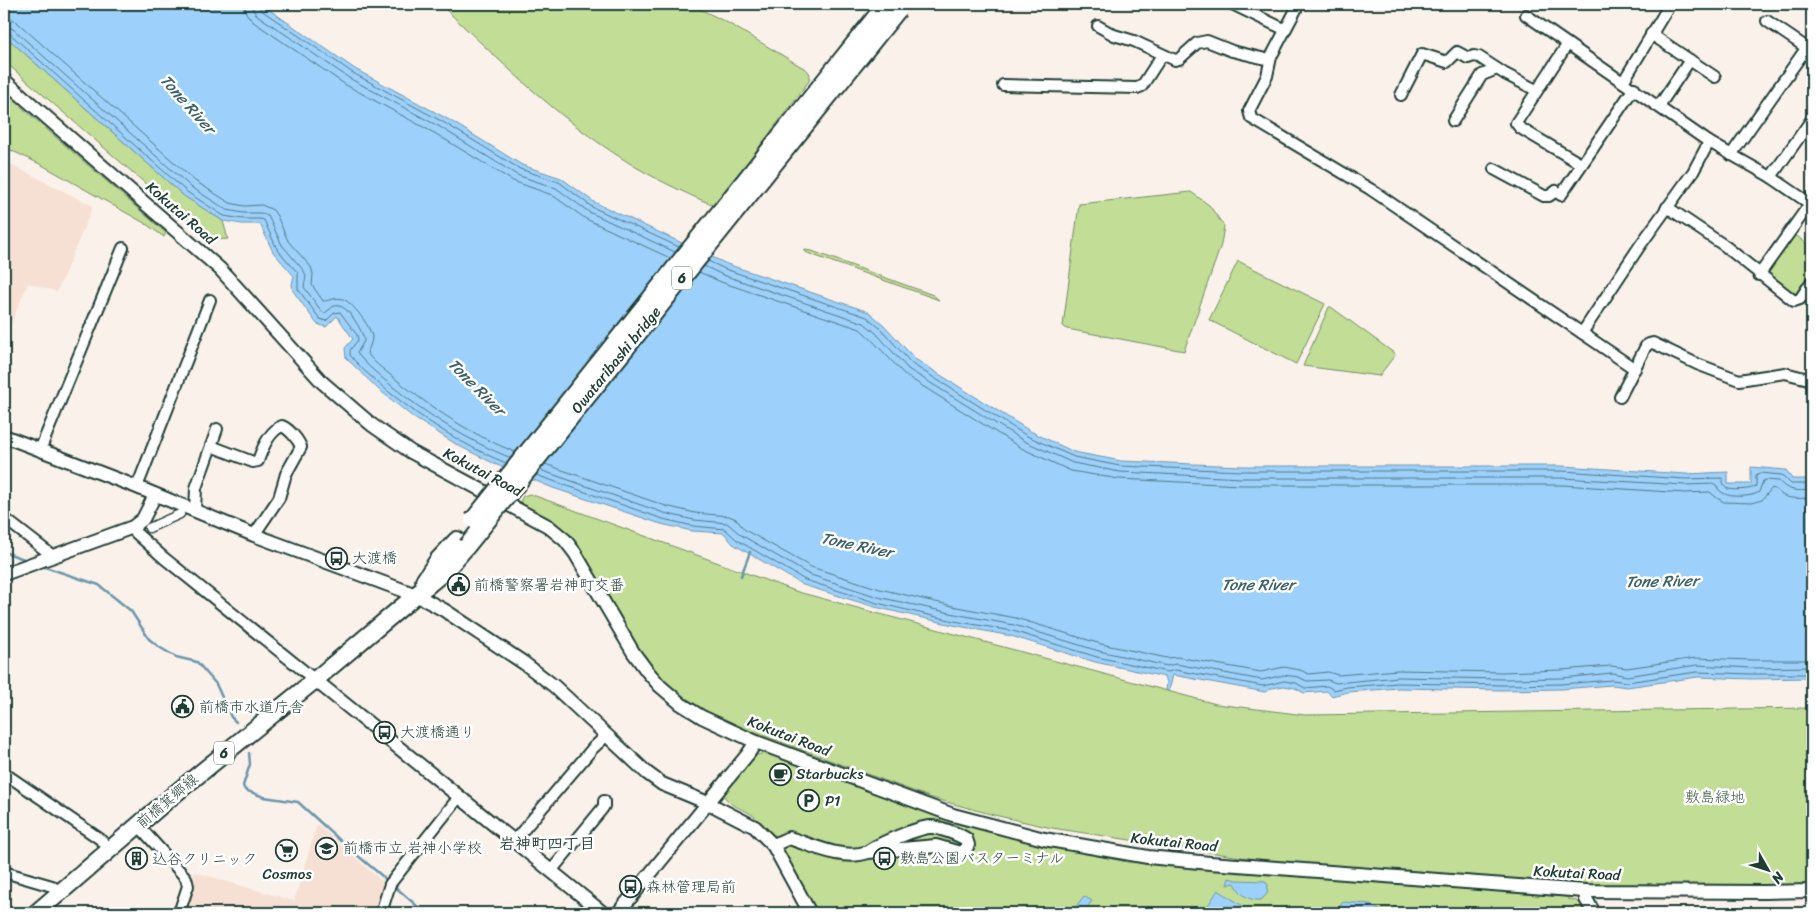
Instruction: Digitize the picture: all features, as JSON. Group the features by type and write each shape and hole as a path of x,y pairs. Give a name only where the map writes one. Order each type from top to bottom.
{"main road":[{"name":"Owataribashi bridge","path":"462,543 896,6"},
{"name":"前橋箕郷線","path":"36,913 138,825 446,570 462,543"}],"street":[{"path":"1232,4 1284,30"},
{"path":"1299,4 1270,60 1267,76 1249,111 1251,118 1370,189 1635,369"},
{"path":"1623,82 1670,4"},
{"path":"1526,15 1567,45 1634,88 1709,142 1812,203 1759,274"},
{"path":"1731,155 1809,49 1767,21"},
{"path":"1098,26 1114,35 1175,60 1179,59 1197,43 1207,41 1235,52 1270,60"},
{"path":"1651,34 1716,77"},
{"path":"1567,45 1516,120 1517,125 1581,164"},
{"path":"1401,95 1422,54 1447,62 1457,52 1468,58 1474,56 1536,90"},
{"path":"1003,85 1140,88 1162,55"},
{"path":"1659,106 1690,60"},
{"path":"1453,121 1482,75 1497,69"},
{"name":"Kokutai Road","path":"4,80 220,269 305,364 351,408 411,452 548,526 565,540 575,553 633,652 660,686 681,704 702,717 756,742 954,815 1044,839 1129,854 1210,863 1585,891 1736,892 1812,890"},
{"path":"1494,169 1544,196 1549,196 1556,191 1561,195 1634,88"},
{"path":"1771,177 1812,119"},
{"path":"1582,333 1667,207 1693,172 1709,142"},
{"path":"1667,207 1724,246 1794,301 1800,299 1811,284"},
{"path":"40,450 123,248"},
{"path":"137,487 210,300"},
{"path":"1620,397 1646,346 1653,343 1697,364 1739,380 1785,373 1812,380"},
{"path":"211,446 253,462 258,461 264,445 277,427 282,426 286,427 301,447 286,474 279,498 254,535"},
{"path":"195,511 196,488 217,429"},
{"path":"4,436 137,487 254,535 416,596 444,610 524,663 554,686 647,773 662,784 708,803 755,827 773,845 810,913"},
{"path":"4,574 133,527 143,519 156,495"},
{"path":"149,528 180,514"},
{"path":"4,518 49,553 51,557"},
{"path":"133,527 136,533 158,552 604,913"},
{"path":"514,841 587,755 607,736"},
{"path":"618,913 756,742"},
{"path":"4,773 100,839 110,849"},
{"path":"381,913 390,884 459,797"},
{"path":"551,870 604,806 604,801"},
{"path":"138,825 186,878 188,886 179,913"},
{"path":"773,845 789,838 838,854 862,854 936,846 960,852 968,845 961,836 931,826 877,846 868,852"},
{"path":"4,872 52,886 60,892"},
{"path":"1585,891 1586,899 1594,913"}],"shaded area":[{"path":"4,161 93,206 57,292 28,283 4,341"},
{"name":"前橋市立 岩神小学校","path":"317,824 385,884 377,913 183,913 195,872 294,901"}],"green space":[{"path":"440,4 690,4 728,23 807,70 810,74 809,81 715,206 645,172 598,142 528,86"},
{"path":"4,35 184,196 223,221 228,239 215,240 184,217 4,61"},
{"path":"4,92 166,233 164,237 146,224 42,165 4,147"},
{"path":"1191,192 1209,205 1224,226 1221,245 1184,351 1067,329 1063,326 1079,204"},
{"path":"1793,233 1812,248 1812,276 1799,295 1794,296 1766,276 1766,270"},
{"path":"805,250 933,295 939,300 810,254"},
{"path":"1238,261 1325,304 1296,364 1209,320"},
{"path":"1329,307 1394,353 1395,355 1379,376 1303,366"},
{"name":"敷島緑地","path":"530,494 798,592 1216,704 1305,715 1812,708 1812,884 1732,886 1567,884 1261,860 1052,828 932,798 726,722 696,707 668,687 651,668 579,553 519,504 523,496"},
{"path":"770,753 1042,844 1127,862 1568,897 1568,899 1580,903 1588,913 816,913 782,855 758,820 748,812 732,804 724,796 723,790 748,760 755,756"}],"water":[{"name":"Tone River","path":"4,4 261,4 355,69 446,118 522,165 561,178 594,202 727,264 869,312 884,325 915,359 1030,431 1074,452 1121,461 1242,466 1562,466 1686,474 1728,472 1728,484 1751,484 1751,467 1786,470 1792,479 1812,479 1812,678 1751,679 1698,677 1627,687 1612,685 1562,689 1399,688 1348,692 1331,696 1327,691 1304,693 1295,688 1284,686 1272,688 1265,692 1173,675 1169,691 1166,690 1167,682 1165,677 1095,662 1011,636 875,607 803,585 733,544 724,533 692,531 661,524 553,488 497,465 459,446 414,418 378,389 346,358 345,348 353,339 337,316 326,327 317,324 293,291 294,276 273,252 260,224 223,221 184,196 4,35"},
{"path":"1229,878 1265,881 1268,885 1267,894 1261,900 1248,898 1239,890 1235,883 1227,885"},
{"path":"1218,890 1246,908 1242,913 1203,913"},
{"path":"1084,896 1092,901 1085,910 1077,905"},
{"path":"1343,902 1370,904 1379,910 1377,913 1335,913"}],"waterway":[{"path":"4,552 27,560"},
{"path":"741,576 750,552"},
{"path":"42,566 99,585 131,611 149,639 159,647 176,657 197,662 216,684 231,717 236,722"},
{"path":"249,753 250,764 243,786 245,790 264,797 298,802 388,881"},
{"path":"393,885 425,913"}],"place":[{"name":"大渡橋","path":"336,558"},
{"name":"前橋警察署岩神町交番","path":"458,585"},
{"name":"前橋市水道庁舎","path":"183,707"},
{"name":"大渡橋通り","path":"384,732"},
{"name":"Starbucks","path":"780,774"},
{"name":"P1","path":"809,801"},
{"name":"前橋市立 岩神小学校","path":"327,848"},
{"name":"Cosmos","path":"287,851"},
{"name":"敷島公園バスターミナル","path":"884,858"},
{"name":"込谷クリニック","path":"136,859"},
{"name":"森林管理局前","path":"630,887"}],"district":[{"name":"岩神町四丁目","path":"547,843"}]}
